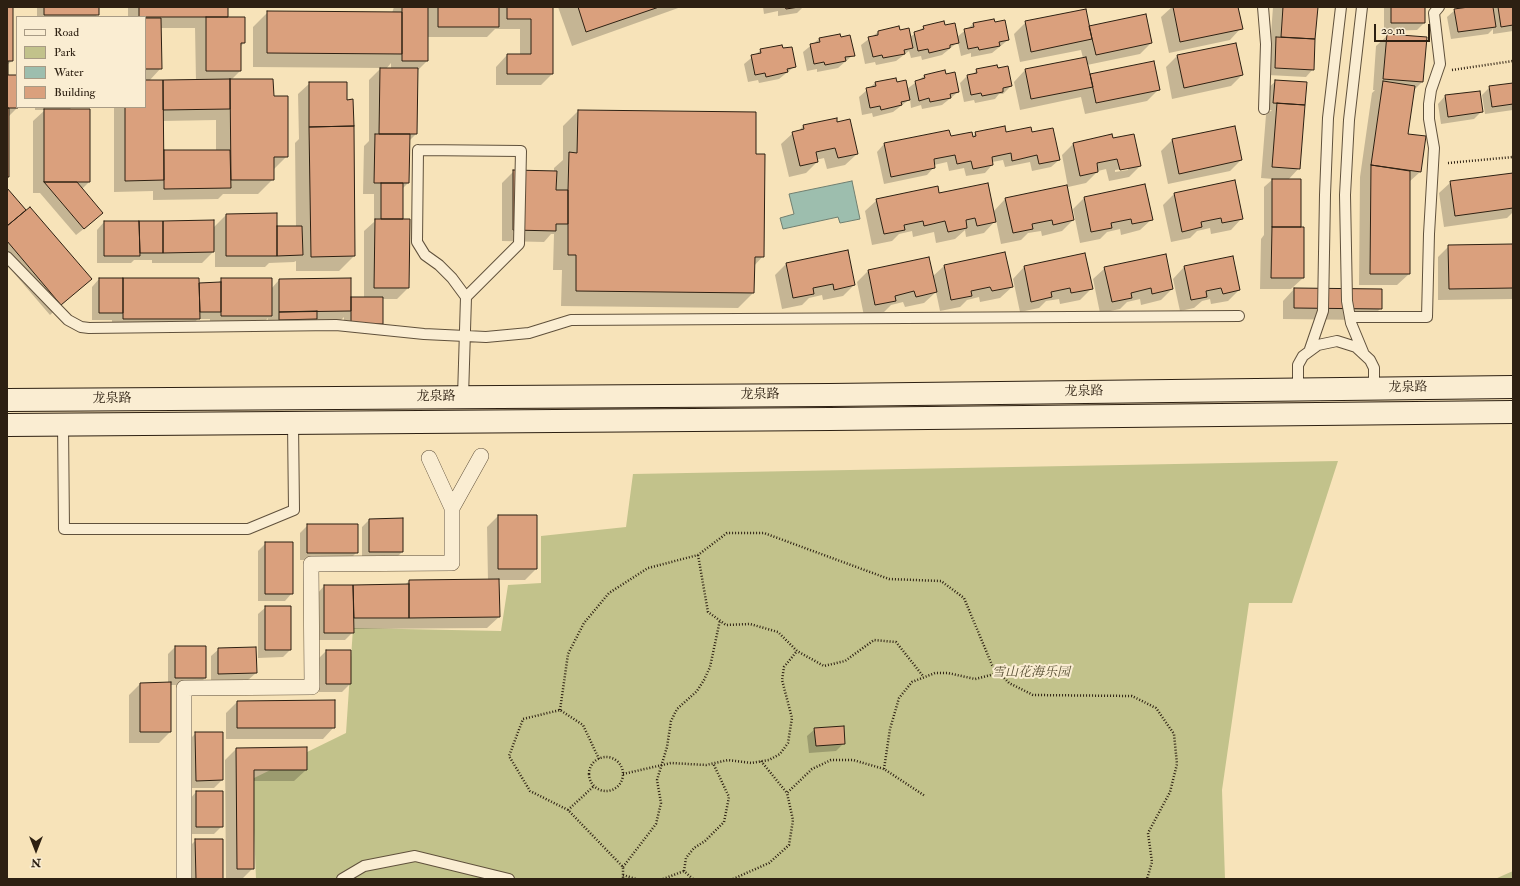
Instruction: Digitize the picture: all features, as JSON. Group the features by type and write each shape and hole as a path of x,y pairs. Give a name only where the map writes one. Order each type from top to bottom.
{"main road":[{"name":"龙泉路","path":"7,400 1513,387"},
{"name":"龙泉路","path":"7,425 1513,412"}],"street":[{"path":"452,508 481,456"},
{"path":"184,879 184,688 312,687 311,564 452,563 452,508 429,458"}],"lane":[{"path":"1263,7 1266,44 1264,109"},
{"path":"1310,350 1323,311 1326,149 1328,118 1341,7"},
{"path":"1362,7 1349,120 1345,195 1347,301 1350,317 1363,352 1374,368 1374,388"},
{"path":"1350,317 1427,317 1429,234 1434,148 1429,119 1429,104 1431,90 1440,64 1434,13 1439,7"},
{"path":"463,397 466,297 452,278 439,265 425,255 416,242 418,150 521,151 519,244 466,297"},
{"path":"7,257 68,320 85,327 336,325 411,333 465,336 507,336 529,332 572,320 1240,316"},
{"path":"1298,389 1298,365 1310,350 1318,344 1337,341 1347,343 1363,352"},
{"path":"63,424 64,530 248,530 294,510 293,423"},
{"path":"342,879 364,866 415,856 509,879"}],"path":[{"path":"1437,73 1513,61"},
{"path":"1433,164 1513,157"},
{"path":"560,710 568,654 584,623 609,593 648,568 698,555 727,532 764,532 889,579 941,581 964,598 992,665 1009,683 1033,695 1132,696 1156,708 1174,734 1177,764 1170,792 1148,833 1152,862 1148,879"},
{"path":"698,555 708,612 726,624 750,624 778,632 797,651 824,666 845,661 874,640 896,642 923,676"},
{"path":"623,879 623,867 656,824 661,803 657,780 668,747 670,721 677,709 697,691 710,668 720,620"},
{"path":"623,774 671,764 706,765 728,760 751,762 769,760 780,754 788,743 792,718 782,680 784,668 797,651"},
{"path":"884,769 890,729 899,698 912,682 923,676 948,673 976,679 999,673"},
{"path":"599,758 582,726 560,710 523,719 509,756 530,791 568,810 623,867"},
{"path":"599,758 612,758 618,762 623,774 618,786 612,790 599,790 594,786 589,774 590,768 599,758"},
{"path":"787,793 812,769 831,760 853,760 884,769 925,796"},
{"path":"733,879 769,864 789,845 793,820 787,793 761,761"},
{"path":"684,871 686,858 694,848 705,841 724,822 730,797 713,764"},
{"path":"568,810 594,786"},
{"path":"663,879 684,871"},
{"path":"684,871 694,879"},
{"path":"623,875 636,879"}],"green space":[{"name":"雪山花海乐园","path":"1338,461 1292,603 1249,603 1222,790 1225,879 256,879 252,779 346,733 353,628 501,631 508,585 541,583 541,536 626,527 633,474"},
{"path":"1513,871 1513,879 1495,879"}],"water":[{"path":"852,181 860,219 840,223 838,217 783,229 780,218 794,214 789,194"}],"building":[{"path":"7,7 13,7 13,61 7,61"},
{"path":"44,7 99,7 99,15 44,15"},
{"path":"139,7 228,7 228,17 139,16"},
{"path":"402,7 428,7 428,61 402,61"},
{"path":"438,7 499,7 499,27 438,27"},
{"path":"507,7 553,7 553,74 507,74 507,54 531,54 531,19 507,19"},
{"path":"578,7 659,7 586,32"},
{"path":"785,7 799,7 786,9"},
{"path":"1173,7 1238,7 1243,29 1180,42"},
{"path":"1283,7 1318,7 1315,39 1281,37"},
{"path":"1391,7 1425,7 1425,23 1391,23"},
{"path":"1469,7 1493,7 1496,27 1458,32 1454,9"},
{"path":"1498,7 1513,7 1513,25 1501,27"},
{"path":"1086,9 1092,39 1031,52 1025,21"},
{"path":"267,11 402,12 402,54 267,53"},
{"path":"1146,14 1152,43 1096,55 1089,26"},
{"path":"206,17 245,17 245,43 241,43 241,71 206,71"},
{"path":"146,18 161,18 162,69 146,69"},
{"path":"994,19 995,22 1005,20 1009,40 999,42 1000,46 979,50 978,47 968,49 964,29 974,27 973,23"},
{"path":"944,21 945,25 955,23 959,43 950,45 950,48 929,53 928,49 918,51 914,32 924,29 923,26"},
{"path":"899,26 900,30 909,28 913,48 904,50 905,54 883,58 882,55 873,57 868,37 878,35 878,31"},
{"path":"840,34 841,37 850,35 855,56 845,57 846,61 825,65 824,62 814,64 810,44 820,42 819,38"},
{"path":"1387,34 1427,37 1423,82 1383,79"},
{"path":"1276,37 1315,39 1314,70 1275,68"},
{"path":"1236,43 1243,75 1184,88 1177,55"},
{"path":"782,45 783,48 792,47 796,67 787,69 788,72 766,77 765,73 755,75 751,55 761,53 760,49"},
{"path":"1086,57 1093,87 1031,99 1025,69"},
{"path":"8,61 8,75 7,75"},
{"path":"1154,61 1160,90 1096,103 1090,74"},
{"path":"997,65 998,68 1008,66 1012,86 1003,88 1003,92 982,96 981,93 971,95 967,75 977,73 976,69"},
{"path":"380,68 418,68 417,134 379,134"},
{"path":"945,70 946,74 955,72 959,92 950,94 951,98 930,102 929,98 919,101 915,81 925,78 924,75"},
{"path":"7,75 16,75 16,108 7,108"},
{"path":"896,78 897,82 906,80 910,100 901,102 902,105 881,110 880,106 870,108 866,88 876,86 875,82"},
{"path":"230,79 273,79 274,96 288,96 288,157 274,157 274,180 231,180"},
{"path":"230,79 230,109 163,110 163,80"},
{"path":"146,80 163,80 164,180 125,181 125,108 146,108"},
{"path":"1275,80 1307,82 1305,105 1273,103"},
{"path":"1383,81 1415,86 1408,134 1426,136 1421,172 1371,165"},
{"path":"309,82 347,82 347,100 353,99 354,126 309,127"},
{"path":"1513,83 1513,104 1492,107 1489,86"},
{"path":"1480,91 1483,112 1448,117 1445,95"},
{"path":"1277,103 1305,105 1300,169 1272,167"},
{"path":"7,108 9,108 9,177 7,177"},
{"path":"44,109 90,109 90,182 44,182"},
{"path":"578,110 756,112 756,154 765,154 764,257 755,257 754,293 576,291 576,255 568,255 568,190 569,152 577,153"},
{"path":"837,118 837,122 850,119 858,154 838,158 835,148 816,152 818,162 800,166 792,132 804,129 803,125"},
{"path":"354,126 355,256 311,257 309,127"},
{"path":"1005,126 1006,132 1031,127 1032,132 1053,128 1060,160 1039,164 1037,155 1012,161 1011,153 992,157 993,165 973,169 971,161 957,164 955,155 934,159 935,168 891,177 884,143 949,130 951,136 972,132 973,137 976,136 975,132"},
{"path":"1235,126 1242,160 1179,174 1172,139"},
{"path":"375,134 410,134 409,183 374,183"},
{"path":"1112,134 1113,138 1134,134 1141,166 1120,170 1117,159 1097,163 1098,172 1080,176 1073,143"},
{"path":"164,150 230,150 231,188 164,189"},
{"path":"1371,165 1410,171 1410,274 1370,274"},
{"path":"513,170 557,171 556,190 568,190 568,224 556,224 556,231 513,230"},
{"path":"1513,173 1513,208 1455,216 1450,181"},
{"path":"1272,179 1301,179 1301,227 1272,227"},
{"path":"1235,180 1243,219 1222,223 1221,218 1201,222 1202,227 1182,232 1174,193"},
{"path":"44,182 77,182 103,213 84,229"},
{"path":"381,183 403,183 403,219 381,219"},
{"path":"988,183 996,222 977,226 975,218 966,220 967,228 948,232 945,221 924,226 923,221 904,225 905,230 884,234 876,199 938,186 939,193"},
{"path":"1145,184 1153,220 1132,224 1131,219 1111,223 1112,228 1091,232 1084,197"},
{"path":"1067,185 1074,220 1053,225 1052,220 1032,224 1033,229 1013,233 1005,198"},
{"path":"7,188 26,210 7,226"},
{"path":"30,207 92,279 61,305 7,241 7,226"},
{"path":"277,213 277,256 226,256 226,214"},
{"path":"375,219 410,219 409,288 374,288"},
{"path":"214,220 214,252 163,253 163,221"},
{"path":"104,221 139,221 140,256 104,256"},
{"path":"139,221 163,221 163,253 140,253"},
{"path":"277,226 302,226 303,255 277,256"},
{"path":"1272,227 1304,227 1304,278 1271,278"},
{"path":"1513,244 1513,288 1449,289 1448,245"},
{"path":"848,250 855,285 834,290 833,284 813,288 814,294 793,298 786,263"},
{"path":"1005,252 1013,287 992,291 990,287 971,291 972,296 951,300 944,265"},
{"path":"1085,253 1093,289 1071,293 1070,288 1051,292 1052,297 1031,302 1024,266"},
{"path":"1166,254 1173,289 1152,294 1151,288 1131,293 1132,298 1112,302 1104,267"},
{"path":"1233,256 1240,290 1223,294 1221,288 1206,291 1207,297 1191,300 1184,266"},
{"path":"929,257 937,292 916,297 914,291 895,296 896,301 875,305 868,270"},
{"path":"99,278 123,278 123,313 99,313"},
{"path":"123,278 199,278 200,319 123,319"},
{"path":"221,278 272,278 272,316 221,316"},
{"path":"351,278 351,311 279,312 279,279"},
{"path":"221,282 221,312 200,312 199,283"},
{"path":"1294,288 1382,289 1382,309 1294,308"},
{"path":"351,297 383,297 383,324 351,324"},
{"path":"317,311 317,319 279,320 279,312"},
{"path":"498,515 537,515 537,569 498,569"},
{"path":"403,518 403,552 369,552 369,519"},
{"path":"307,524 358,524 358,553 307,553"},
{"path":"265,542 293,542 293,594 265,594"},
{"path":"499,579 500,617 409,618 409,580"},
{"path":"409,584 409,618 354,618 353,585"},
{"path":"324,585 353,585 354,633 324,633"},
{"path":"265,606 291,606 291,650 265,650"},
{"path":"175,646 206,646 206,678 175,678"},
{"path":"256,647 257,673 218,674 218,648"},
{"path":"326,650 351,650 351,684 326,684"},
{"path":"171,682 171,732 140,732 140,683"},
{"path":"335,700 335,728 237,728 237,701"},
{"path":"844,726 845,744 816,746 814,728"},
{"path":"195,732 223,732 223,780 196,781"},
{"path":"307,747 307,770 254,770 254,869 237,869 236,748"},
{"path":"196,791 223,791 223,827 196,827"},
{"path":"195,839 223,839 223,879 196,879"}]}
